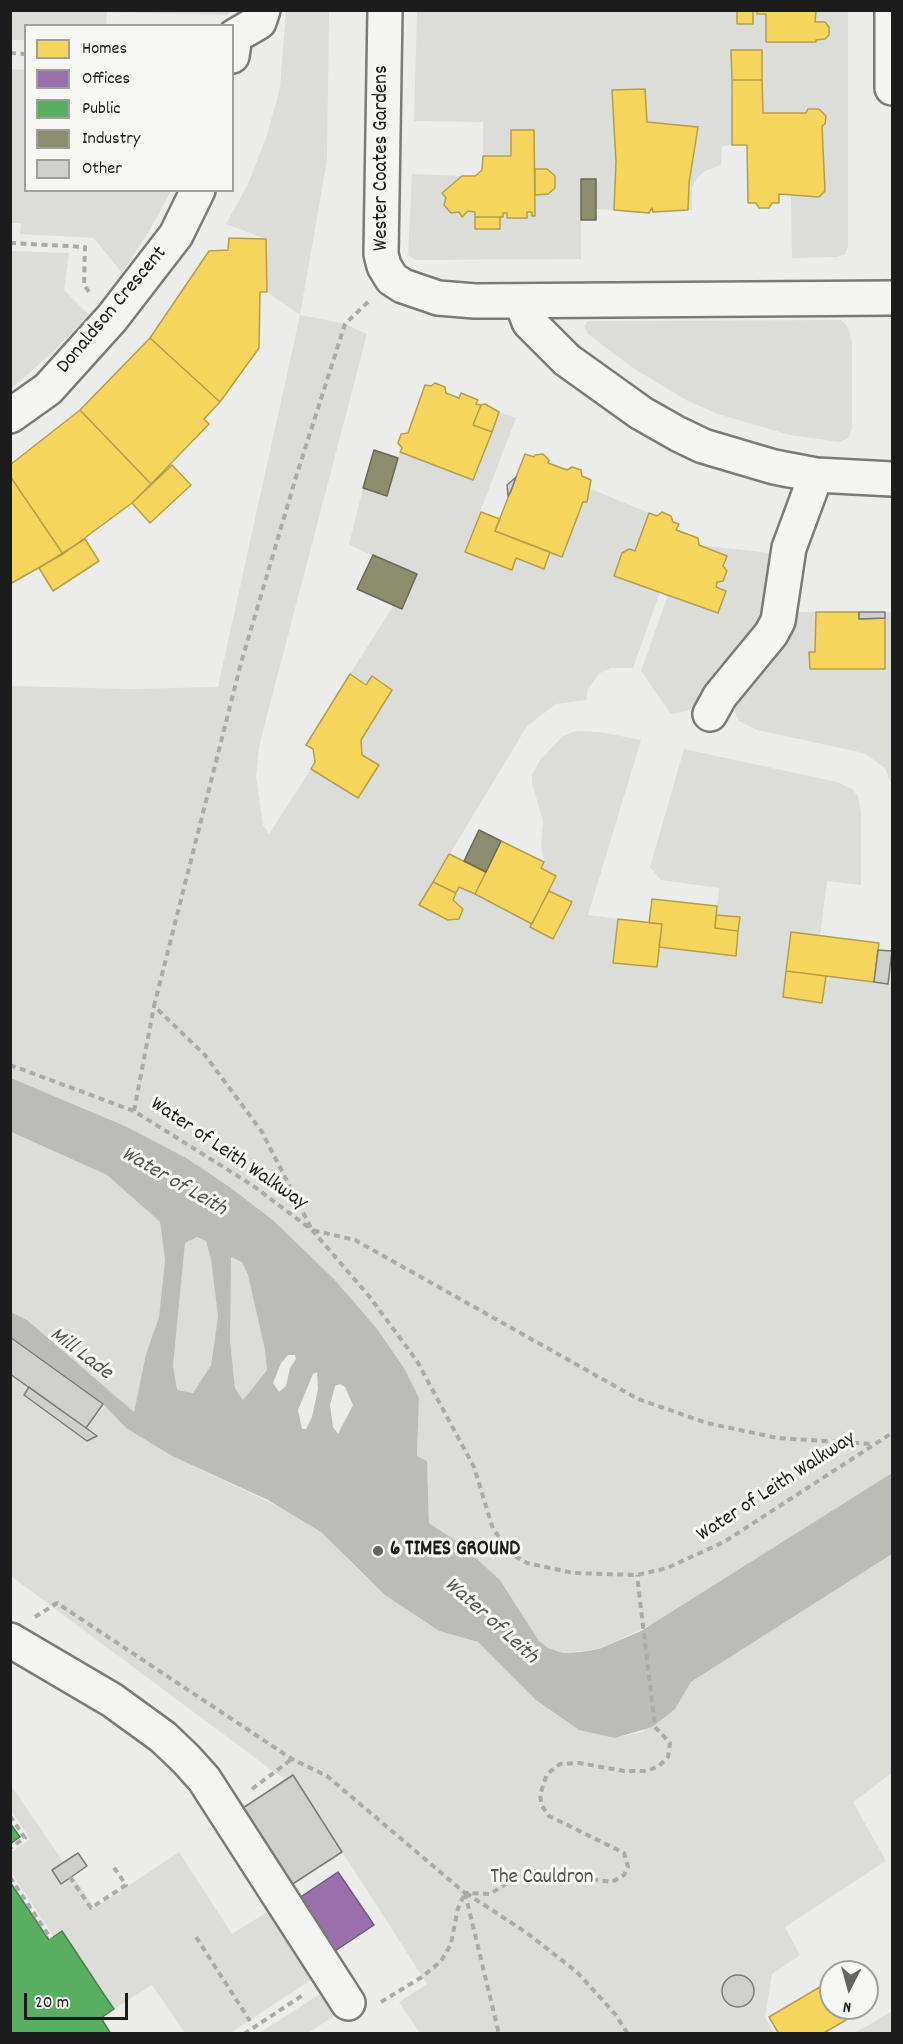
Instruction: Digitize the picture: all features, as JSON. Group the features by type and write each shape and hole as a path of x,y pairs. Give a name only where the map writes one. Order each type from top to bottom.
{"street":[{"path":"234,42 259,22 263,10"},
{"name":"Wester Coates Gardens","path":"385,10 380,243 384,266 392,279 419,293 438,298 520,301 892,298"},
{"path":"892,10 892,88"},
{"name":"Donaldson Crescent","path":"10,416 48,390 112,318 176,235 197,192"},
{"path":"520,301 529,322 552,347 585,374 640,413 704,446 774,467 816,475 892,479"},
{"path":"710,714 720,696 771,634 778,621 789,548 816,475"},
{"path":"10,1640 112,1700 163,1737 204,1779 352,1995"}],"path":[{"path":"10,243 85,247 84,285"},
{"path":"134,1111 154,1006 241,663 296,477 345,324 392,279"},
{"path":"154,1006 205,1055 262,1132 312,1230 355,1240 638,1399 707,1423 778,1438 873,1444"},
{"name":"Water of Leith Walkway","path":"10,1065 134,1111 252,1185 312,1230 369,1296 417,1361 474,1467 493,1528 508,1549 527,1563 573,1573 637,1575 693,1559 724,1542 892,1433"},
{"path":"465,1893 490,1894 512,1880 535,1871 612,1882 624,1876 628,1867 624,1853 549,1816 542,1806 541,1785 554,1768 568,1763 624,1772 647,1771 659,1766 668,1757 670,1744 655,1727 637,1575"},
{"path":"51,1607 57,1603 292,1759 327,1776 465,1893 527,1933 577,1972 615,2014 628,2034"},
{"path":"224,1810 292,1759"},
{"path":"10,1816 25,1838 10,1848"},
{"path":"70,1877 91,1908 126,1885 113,1866"},
{"path":"10,1877 51,1939"},
{"path":"244,2034 352,1995 422,1977 441,1961 451,1944 459,1908 465,1893"},
{"path":"465,1893 499,2034"},
{"path":"196,1937 250,2021"}],"shaded area":[{"path":"11,10 231,10 227,15 107,12 106,24 24,24 24,40 11,40"},
{"path":"737,10 737,24 753,24 753,11 766,14 766,42 815,42 825,39 829,35 829,27 825,22 815,22 816,11 848,11 848,246 845,254 837,257 792,258 791,195 819,197 825,191 822,126 825,124 826,116 808,109 806,113 763,113 762,50 731,51 732,145 722,146 721,165 705,171 697,178 692,188 692,210 688,210 689,183 698,127 647,122 645,89 612,90 616,162 614,210 596,209 596,179 581,179 581,259 416,260 408,255 412,174 462,176 442,192 446,198 444,205 451,213 459,212 462,216 468,211 475,212 476,229 500,229 500,217 503,217 503,213 507,213 507,218 527,212 532,212 535,216 535,195 548,194 555,188 555,176 547,169 535,169 534,130 511,130 511,156 483,156 483,122 414,121 417,11"},
{"path":"286,11 329,11 327,160 300,315 267,292 266,239 226,224 248,184 267,135 280,88"},
{"path":"10,69 24,70 24,192 170,192 122,273 94,238 20,234 21,223 11,223"},
{"path":"11,251 69,253 64,290 89,315 52,353 11,389"},
{"path":"300,315 345,324 367,334 259,746 256,776 263,825 269,834 311,769 358,798 378,766 362,755 361,740 392,690 372,677 366,685 350,674 394,605 402,609 417,575 349,545 363,488 387,495 400,452 473,480 499,412 516,418 465,551 512,569 516,558 543,568 550,552 583,502 587,501 591,489 649,513 635,551 629,549 622,553 614,576 660,592 633,668 611,668 600,673 588,689 586,700 556,704 527,726 419,905 448,920 456,921 463,912 459,904 453,900 459,887 532,924 530,928 553,939 571,902 549,891 541,868 544,862 541,845 543,821 532,783 532,775 540,760 563,736 576,731 600,732 641,740 588,915 618,919 613,963 657,967 659,947 736,956 740,917 716,915 719,888 661,880 650,867 684,749 837,782 852,789 858,796 861,812 861,885 827,881 820,936 791,933 783,997 822,1002 826,976 888,983 892,951 892,1473 659,1621 599,1649 563,1653 548,1648 539,1641 500,1580 462,1545 429,1523 427,1461 417,1456 419,1398 334,1279 274,1221 231,1188 125,1126 11,1078 11,686 131,689 218,687"},
{"path":"841,320 847,326 852,341 852,429 848,438 840,442 790,435 718,414 688,401 633,368 588,334 584,326 588,321"},
{"path":"699,545 769,553 767,607 758,625 698,701 687,711 671,714 641,671 668,595 718,613 726,591 716,587 717,582 723,580 727,571 723,566 726,556"},
{"path":"797,612 816,612 815,652 809,652 810,669 885,612 892,612 892,786 885,768 864,753 757,730 739,721 735,713 735,701 792,627"},
{"path":"10,1132 107,1175 160,1222 165,1260 159,1317 146,1354 134,1413 27,1320 11,1312"},
{"path":"197,1236 206,1241 211,1259 218,1317 211,1365 193,1393 176,1390 173,1366 185,1243"},
{"path":"230,1257 242,1261 248,1275 265,1350 267,1370 243,1400 235,1388 230,1340"},
{"name":"The Cauldron","path":"10,1374 29,1387 24,1396 87,1441 96,1436 86,1428 103,1404 126,1428 172,1456 296,1515 321,1532 368,1579 420,1619 439,1631 478,1642 615,1738 642,1732 682,1697 691,1682 892,1554 892,1773 853,1802 886,1861 785,1927 800,1955 772,1974 765,2017 774,2033 420,2033 399,2002 427,1984 293,1775 286,1779 274,1772 11,1576"},
{"path":"10,1784 95,1908 179,1852 232,1934 267,1912 311,1980 230,2033 185,2033 152,1985 114,2009 63,1932 54,1937 11,1872 11,1852 30,1839 11,1810"},
{"path":"320,1994 334,2016 308,2033 259,2033"},
{"path":"892,2011 892,2033 853,2033 879,2020"}],"water":[{"name":"Water of Leith","path":"11,1078 125,1126 188,1159 274,1221 334,1279 377,1329 404,1368 419,1398 417,1456 427,1461 429,1523 462,1545 500,1580 539,1641 548,1648 563,1653 599,1649 641,1631 892,1473 892,1554 691,1682 675,1709 652,1727 615,1738 579,1730 536,1700 478,1642 439,1631 385,1595 321,1532 268,1500 172,1456 126,1428 103,1404 11,1337 11,1312 27,1320 134,1412 146,1354 159,1317 165,1260 160,1222 107,1175 11,1132","holes":["197,1237 206,1241 211,1259 218,1317 211,1365 193,1393 177,1390 173,1366 185,1243","231,1257 242,1262 248,1275 265,1350 267,1370 243,1400 235,1388 230,1340","288,1355 295,1355 296,1359 290,1368 286,1386 279,1392 273,1383 281,1363","317,1372 318,1389 312,1417 306,1429 302,1429 298,1410 313,1374","340,1384 345,1387 353,1405 338,1434 333,1427 330,1405 335,1386"]}],"building: Homes":[{"path":"737,10 753,10 753,24 737,24"},
{"path":"757,10 816,10 815,22 825,22 829,27 829,35 816,42 766,42 766,14 757,14"},
{"path":"731,50 762,50 762,80 732,80"},
{"path":"732,80 762,80 763,113 806,113 808,109 819,109 826,116 825,124 822,126 825,191 819,197 779,194 779,203 772,203 769,208 759,208 756,203 748,203 747,145 732,145"},
{"path":"645,89 647,122 698,127 689,183 688,210 653,212 652,208 649,213 614,210 616,162 612,90"},
{"path":"511,130 534,130 535,216 532,216 532,212 527,212 527,218 507,218 507,213 503,213 503,217 475,217 475,212 468,211 462,217 459,212 451,213 444,205 446,198 442,193 462,176 475,176 482,170 483,156 511,156"},
{"path":"535,169 547,169 555,176 555,188 548,194 535,195"},
{"path":"475,217 500,217 500,229 475,229"},
{"path":"229,238 266,239 267,292 260,292 259,348 220,402 150,338 209,251 228,250"},
{"path":"150,338 220,402 204,419 209,424 151,484 80,410"},
{"path":"435,383 445,387 446,393 459,398 461,393 478,400 476,404 481,405 473,425 492,432 473,480 400,452 402,448 398,443 401,434 408,433 425,385 431,386"},
{"path":"485,404 499,412 492,432 473,425 481,405"},
{"path":"80,410 151,484 132,503 63,554 10,476 10,465"},
{"path":"525,454 534,457 543,454 549,460 548,463 567,470 572,467 581,470 582,476 591,480 587,502 583,502 562,557 495,531"},
{"path":"172,465 191,485 150,523 132,503"},
{"path":"10,476 63,554 10,584"},
{"path":"481,512 500,519 495,531 550,552 544,569 516,558 512,570 465,552"},
{"path":"662,512 671,516 673,522 679,524 676,530 698,538 699,545 727,556 723,566 727,571 723,581 717,582 716,587 726,591 718,613 614,576 622,553 629,549 635,551 649,513 657,516"},
{"path":"85,539 99,561 53,591 39,568"},
{"path":"816,612 859,612 859,619 885,618 885,669 810,669 809,652 815,652"},
{"path":"350,674 366,685 372,676 392,690 361,740 362,755 379,765 358,798 311,769 315,762 313,749 306,745"},
{"path":"501,841 544,862 541,868 556,876 532,924 475,894"},
{"path":"449,854 486,872 475,894 459,887 456,893 433,882"},
{"path":"433,882 456,893 453,900 463,909 459,919 448,920 419,905"},
{"path":"549,891 572,902 553,939 530,927"},
{"path":"652,899 717,906 715,928 738,931 736,956 659,947 662,924 649,923"},
{"path":"716,915 740,917 738,931 715,928"},
{"path":"618,919 662,924 657,967 613,963"},
{"path":"791,932 879,943 874,982 786,971"},
{"path":"786,971 826,976 822,1003 783,997"},
{"path":"819,1988 819,2020 846,2020 822,2034 779,2034 769,2017"}],"building: Offices":[{"path":"338,1872 374,1925 335,1951 299,1898"}],"building: Public":[{"path":"10,1823 20,1837 10,1844"},
{"path":"10,1882 49,1940 62,1931 114,2009 101,2018 111,2034 10,2034"}],"building: Industry":[{"path":"581,179 596,179 596,220 581,220"},
{"path":"374,450 398,458 387,496 363,488"},
{"path":"373,555 417,574 402,609 357,589"},
{"path":"479,830 501,841 486,872 464,861"}],"building: Other":[{"path":"516,477 511,491 508,496 507,485"},
{"path":"859,612 885,612 885,618 859,619"},
{"path":"878,950 892,951 888,984 874,982"},
{"path":"10,1337 103,1404 86,1428 10,1374"},
{"path":"29,1387 97,1436 87,1441 24,1395"},
{"path":"293,1775 342,1852 291,1885 243,1808"},
{"path":"78,1853 87,1866 61,1884 52,1870"},
{"path":"738,1975 750,1979 754,1991 750,2003 738,2007 726,2003 722,1991 726,1979"}],"place":[{"name":"6 TIMES GROUND","path":"378,1551"}],"water label":[{"name":"Mill Lade","path":"80,1355"}]}
